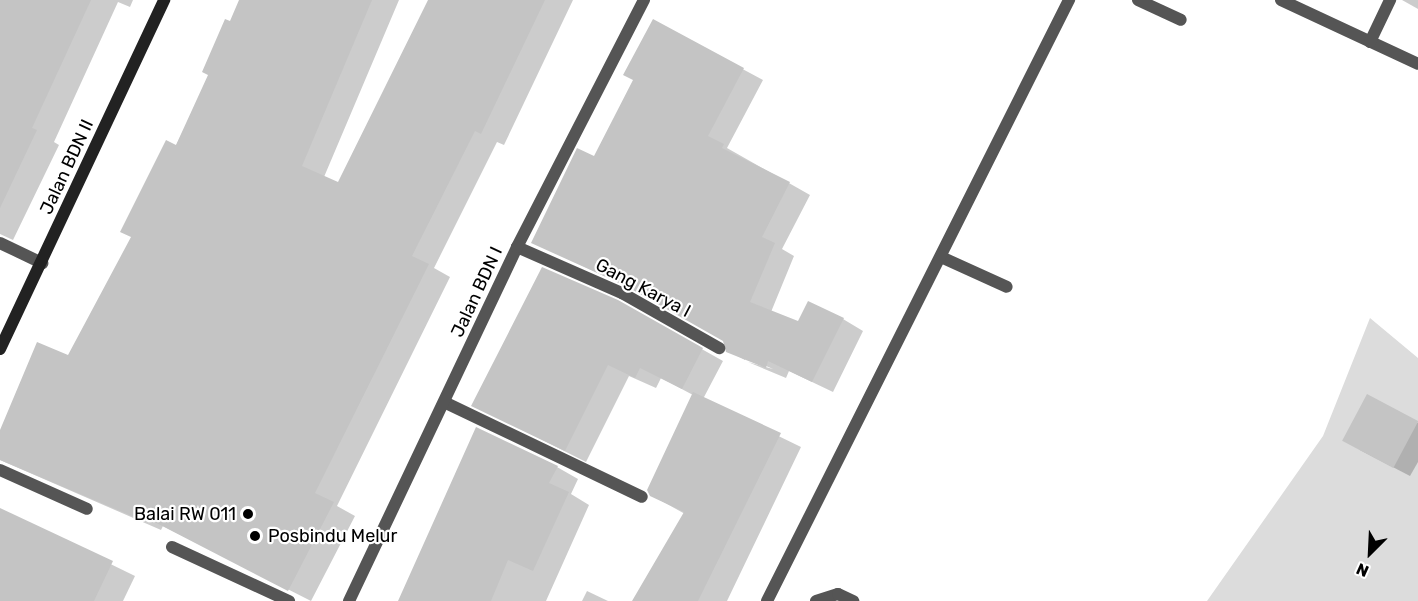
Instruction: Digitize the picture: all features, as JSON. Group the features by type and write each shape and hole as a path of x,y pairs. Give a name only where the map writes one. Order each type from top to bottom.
{"street":[{"name":"Jalan BDN II","path":"0,349 164,0"},
{"name":"Jalan BDN I","path":"348,601 446,403 518,247 644,0"},
{"path":"767,601 1069,0"},
{"path":"1138,0 1181,20"},
{"path":"1281,0 1418,64"},
{"path":"1370,42 1390,0"},
{"path":"0,243 42,263"},
{"name":"Gang Karya I","path":"518,247 622,293 718,348"},
{"path":"941,257 1007,287"},
{"path":"446,403 642,497"},
{"path":"0,470 87,509"},
{"path":"172,547 289,601"},
{"path":"816,601 836,598 853,601"}],"shaded area":[{"path":"1370,318 1418,358 1418,601 1207,601 1323,436"}],"building":[{"path":"0,0 91,0 32,128 37,130 0,208"},
{"path":"239,0 372,0 302,166 338,182 428,0 545,0 481,134 475,131 412,256 429,264 315,493 334,502 288,591 141,515 139,519 0,460 0,430 37,342 68,355 131,237 120,232 166,140 176,145 208,75 202,72 225,19 230,21"},
{"path":"653,19 744,68 708,136 724,144 722,148 790,182 762,237 775,243 750,302 798,321 808,301 844,318 812,382 768,361 766,368 726,352 723,341 626,286 531,243 577,148 594,156 633,80 623,75"},
{"path":"542,267 618,300 703,348 682,389 640,368 635,378 608,365 565,451 471,406"},
{"path":"693,392 781,433 698,601 632,601 684,512 650,496 647,490"},
{"path":"1367,394 1418,421 1393,468 1342,441"},
{"path":"476,427 558,466 549,483 569,492 533,571 508,560 491,601 398,601"},
{"path":"0,508 113,561 94,601 0,601"}],"place":[{"name":"Balai RW 011","path":"248,514"},
{"name":"Posbindu Melur","path":"255,536"}]}
